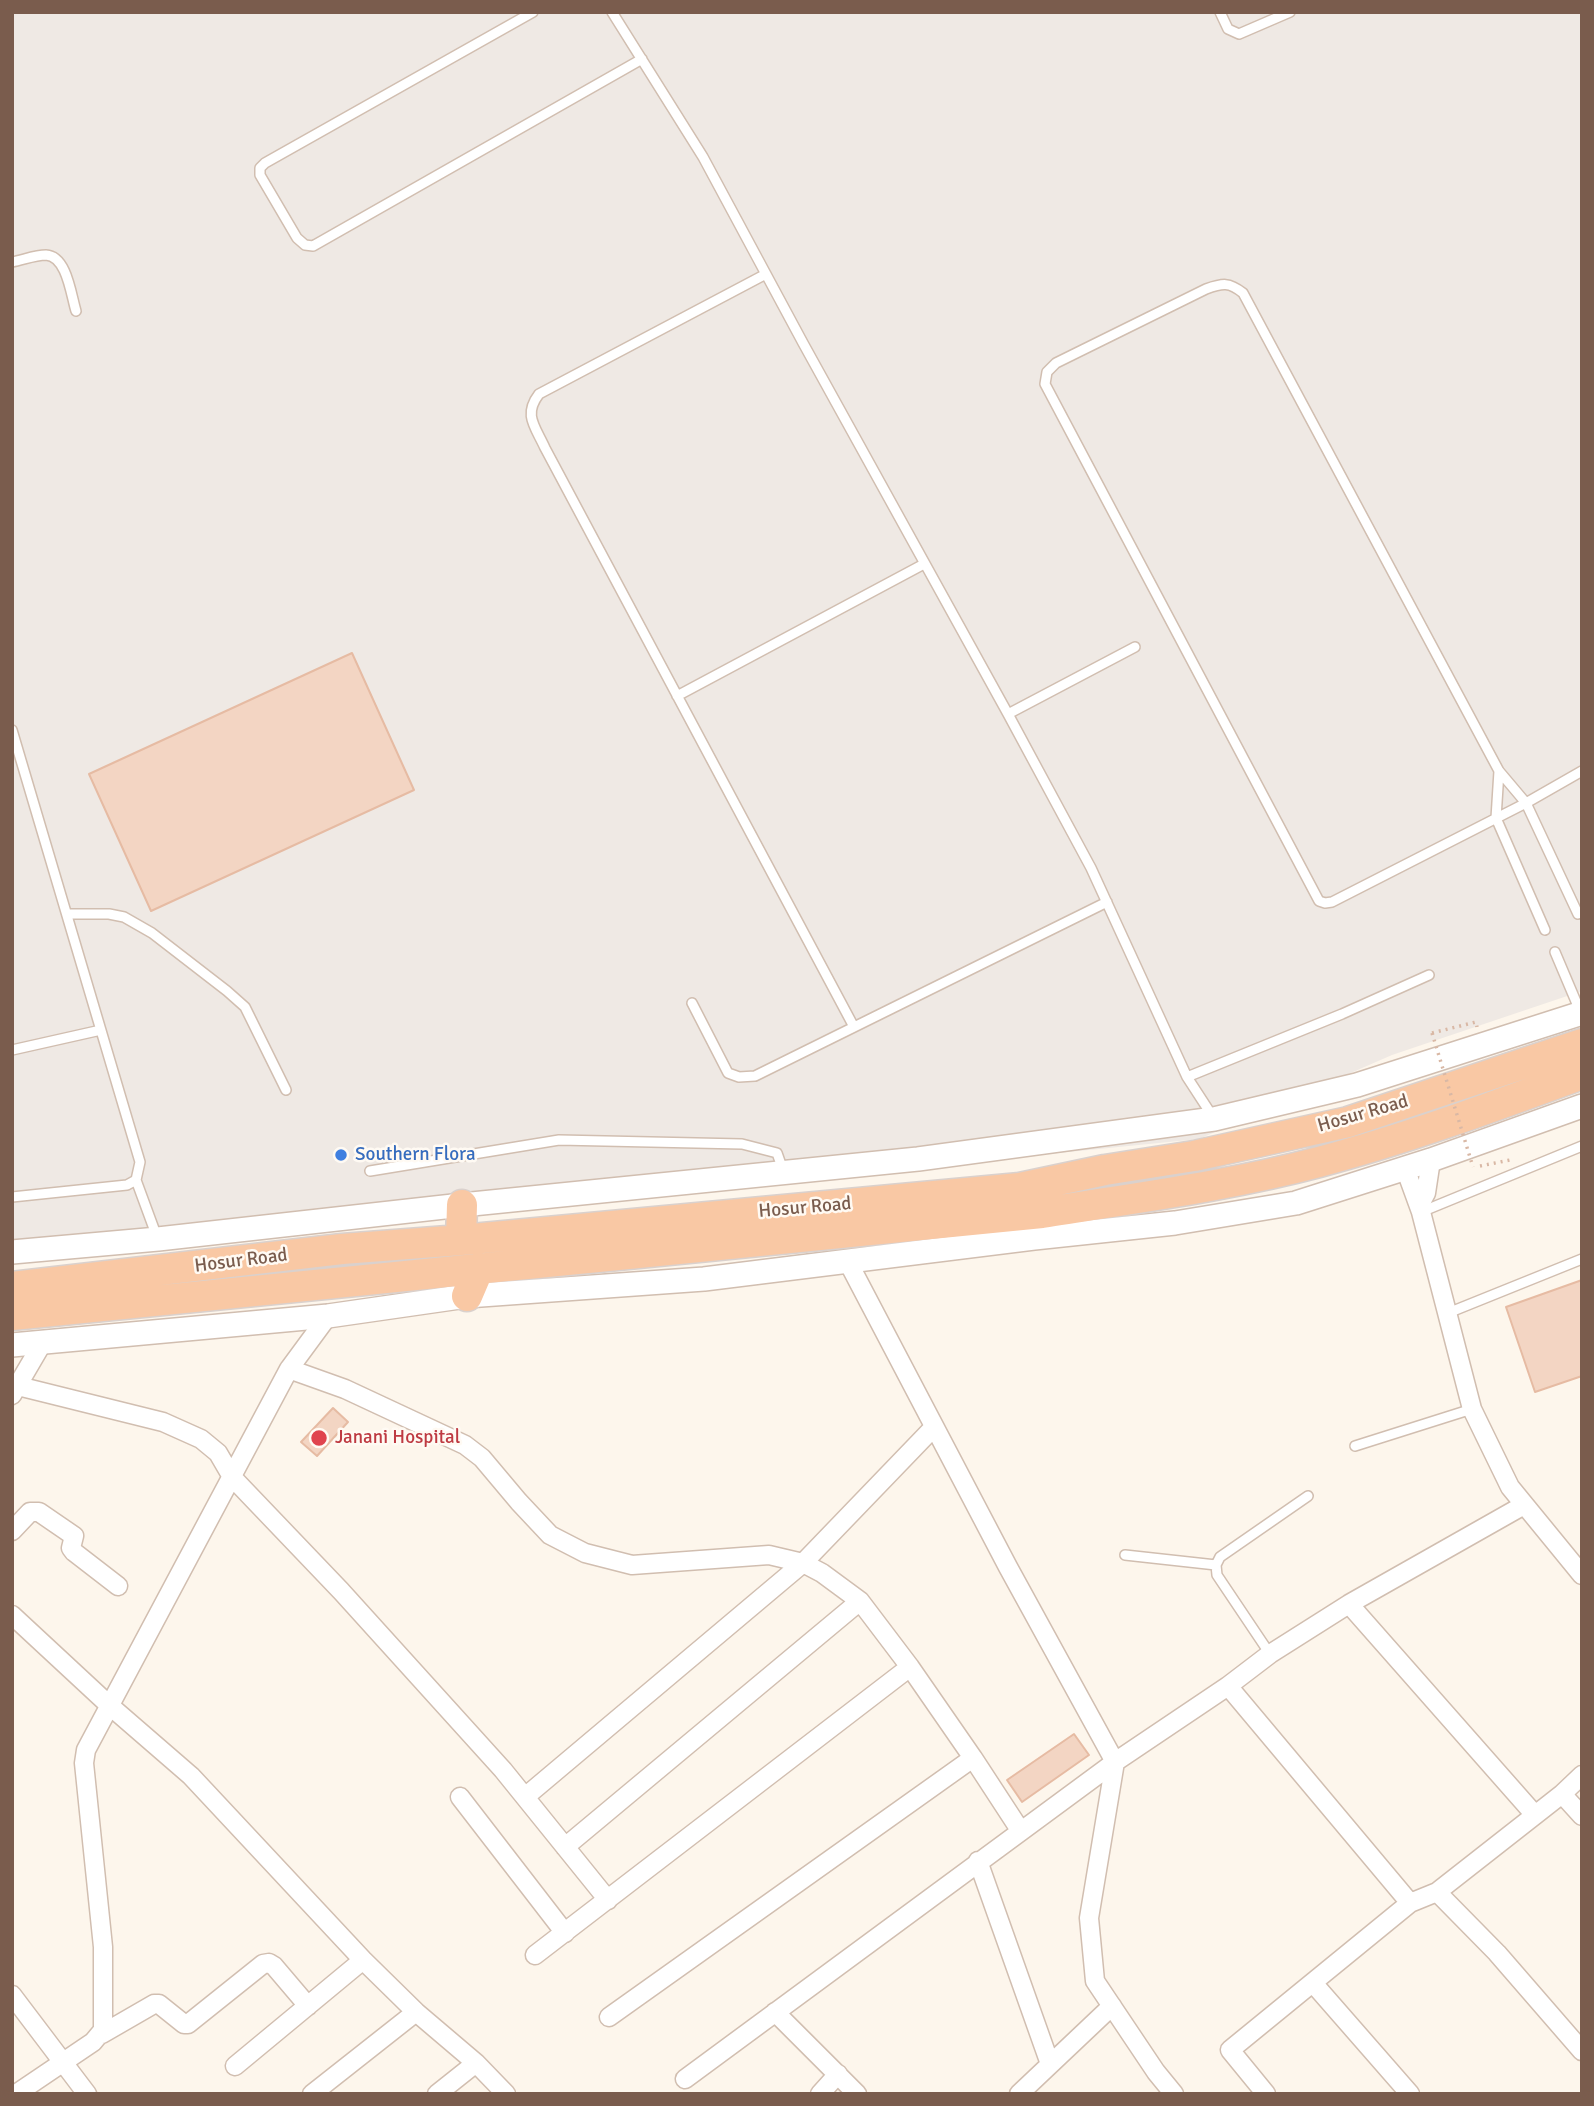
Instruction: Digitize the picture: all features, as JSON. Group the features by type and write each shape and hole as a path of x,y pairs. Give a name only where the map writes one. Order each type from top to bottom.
{"highway":[{"name":"Hosur Road","path":"12,1287 342,1249 1020,1188 1105,1170 1194,1156 1348,1122 1582,1044"},
{"name":"Hosur Road","path":"12,1315 1030,1215 1195,1187 1317,1162 1426,1131 1582,1074"},
{"path":"461,1240 462,1205"},
{"path":"467,1296 479,1268"}],"street":[{"path":"12,1252 784,1174 918,1159 1214,1119 1357,1085 1581,1013"},
{"path":"12,1345 328,1316 467,1296 704,1279 1175,1223 1296,1203 1431,1160 1582,1105"},
{"path":"1420,1209 1426,1194 1431,1160"},
{"path":"1405,1168 1420,1209 1472,1409 1510,1487 1582,1575"},
{"path":"848,1262 1115,1762 1089,1918 1095,1981 1156,2072 1174,2094"},
{"path":"102,2034 103,1947 85,1763 86,1750 289,1369 328,1316"},
{"path":"43,1342 15,1390 163,1422 201,1439 218,1453 232,1477 341,1591 503,1770 608,1900"},
{"path":"289,1369 345,1389 465,1445 482,1458 550,1535 585,1553 632,1565 769,1555 803,1563 822,1573 860,1601 973,1758 1020,1830"},
{"path":"525,1797 803,1563 934,1427"},
{"path":"685,2079 1020,1830 1270,1654 1349,1604 1524,1504"},
{"path":"12,1531 30,1512 39,1512 74,1536 71,1548 74,1552 118,1586"},
{"path":"565,1847 860,1601"},
{"path":"1349,1604 1535,1815"},
{"path":"12,1615 109,1706 191,1776 363,1960 416,2012 476,2063 506,2094"},
{"path":"536,1955 909,1667"},
{"path":"1227,1686 1410,1903"},
{"path":"609,2017 973,1758"},
{"path":"1266,2094 1230,2050 1410,1903 1437,1892 1562,1794 1582,1775"},
{"path":"1562,1794 1582,1816"},
{"path":"460,1797 565,1933"},
{"path":"978,1861 1049,2064"},
{"path":"1437,1892 1497,1953 1582,2051"},
{"path":"235,2066 363,1960"},
{"path":"16,2094 102,2034 154,2004 159,2004 184,2024 188,2024 263,1964 274,1966 308,2006"},
{"path":"1313,1983 1410,2094"},
{"path":"12,1995 87,2094"},
{"path":"1027,2091 1049,2064 1112,2006"},
{"path":"312,2094 416,2012"},
{"path":"775,2012 857,2094"},
{"path":"437,2094 476,2063"},
{"path":"820,2094 838,2074"}],"lane":[{"path":"533,12 265,163 260,168 260,175 298,238 305,245 313,246 642,59"},
{"path":"612,12 704,158 1008,714 1091,868 1188,1077 1214,1119"},
{"path":"1220,12 1228,29 1240,34 1290,12"},
{"path":"12,262 48,255 57,260 63,268 76,311"},
{"path":"766,274 540,394 531,404 530,414 545,448 854,1027"},
{"path":"1578,914 1526,803 1499,771 1243,293 1234,286 1221,283 1206,289 1056,363 1047,372 1045,384 1319,901 1332,902 1526,803 1582,771"},
{"path":"677,696 924,564"},
{"path":"1008,714 1135,647"},
{"path":"12,730 140,1162 136,1180 158,1239"},
{"path":"1499,771 1496,818 1545,930"},
{"path":"692,1003 728,1073 738,1077 755,1076 1107,902"},
{"path":"67,914 109,914 124,917 152,933 227,991 245,1007 286,1090"},
{"path":"1555,952 1581,1013"},
{"path":"1188,1077 1429,975"},
{"path":"12,1050 101,1030"},
{"path":"370,1171 559,1140 742,1144 777,1153 784,1174"},
{"path":"1420,1209 1582,1146"},
{"path":"12,1198 127,1185 136,1180"},
{"path":"1448,1312 1582,1259"},
{"path":"1355,1446 1472,1409"},
{"path":"1270,1654 1217,1575 1216,1565 1220,1557 1308,1496"},
{"path":"1125,1555 1216,1565"}],"path":[{"path":"1476,1021 1432,1033 1473,1167 1516,1158"}],"shaded area":[{"path":"12,12 1582,12 1582,991 1392,1055 1199,1139 12,1257"}],"building":[{"path":"352,653 414,790 151,911 89,774"},
{"path":"1582,1280 1582,1376 1535,1392 1506,1307"},
{"path":"333,1408 348,1422 317,1456 301,1442"},
{"path":"1074,1734 1089,1755 1022,1802 1007,1780"}],"place":[{"name":"Southern Flora","path":"341,1155"},
{"name":"Janani Hospital","path":"319,1438"}]}
